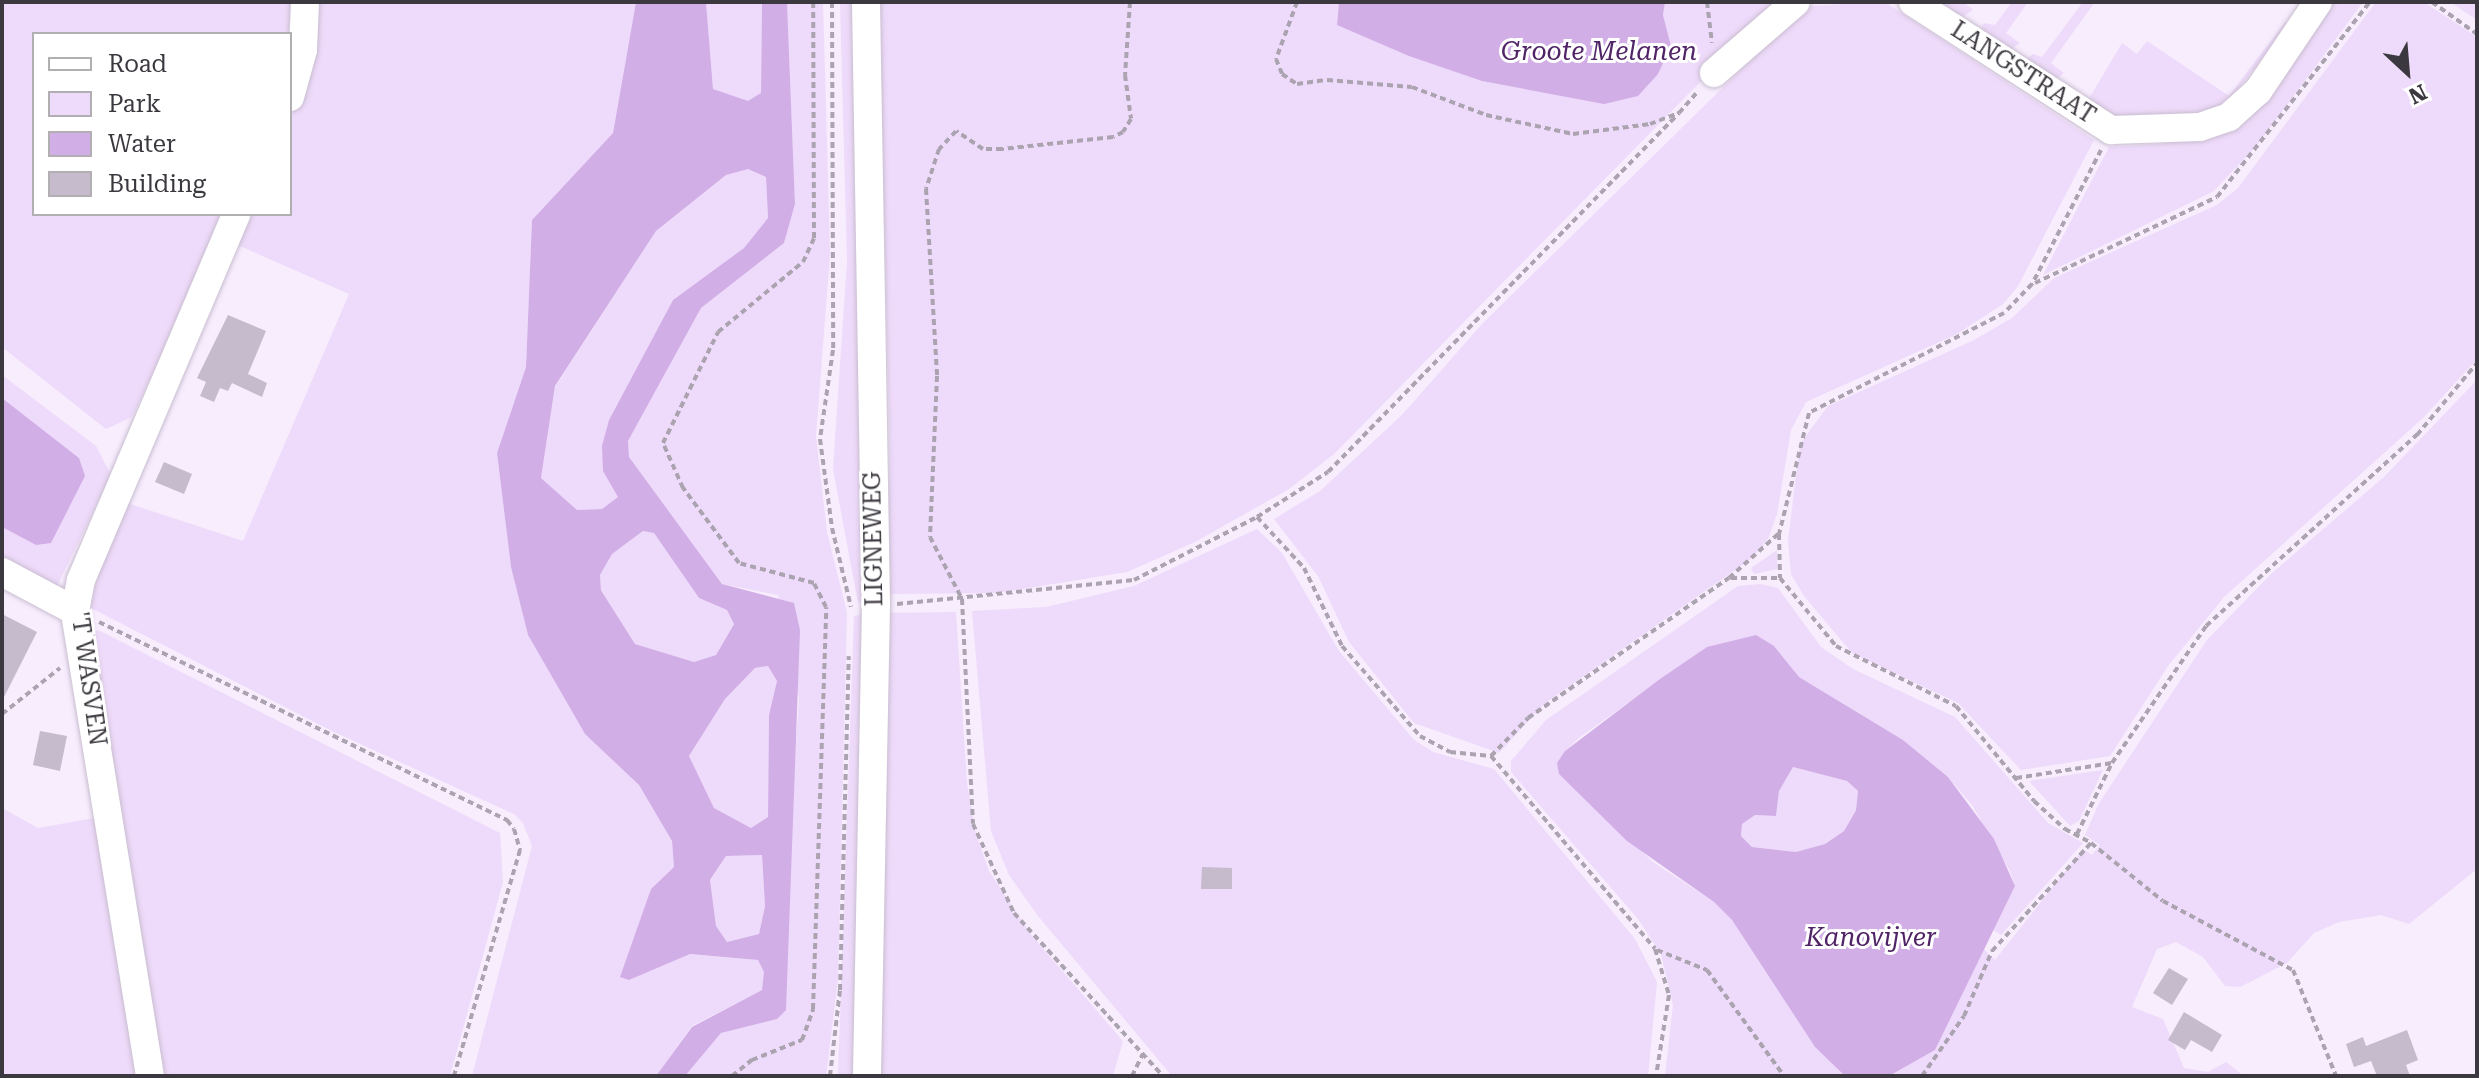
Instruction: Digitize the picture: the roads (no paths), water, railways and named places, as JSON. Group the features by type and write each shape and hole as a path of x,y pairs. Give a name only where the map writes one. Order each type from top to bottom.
{"street":[{"path":"292,90 303,50 305,2"},
{"name":"LIGNEWEG","path":"866,2 863,606 867,1076"},
{"path":"1714,73 1796,2"},
{"name":"LANGSTRAAT","path":"1913,2 2111,130 2200,127 2229,117 2258,91 2318,2"},
{"name":"'T WASVEN","path":"150,1076 75,611 81,580 235,216"},
{"path":"2,572 75,611"}],"water":[{"path":"636,2 706,2 713,89 748,101 761,93 762,2 787,2 795,204 784,243 701,308 628,441 629,457 722,584 794,603 800,630 786,1010 777,1019 721,1033 685,1076 656,1076 692,1027 762,990 764,972 758,960 690,954 629,980 620,977 651,889 674,867 672,841 639,785 585,734 528,635 511,567 497,453 526,367 532,220 613,133","holes":["748,169 766,177 768,218 744,248 673,300 609,420 602,446 603,471 618,497 602,509 577,510 541,478 555,386 656,231 726,175","643,531 654,533 699,598 727,610 734,624 716,655 694,662 635,644 601,590 600,575 612,554","768,666 777,681 769,715 768,817 751,828 714,808 689,756 725,699 755,668","762,855 765,906 759,934 727,942 716,926 710,880 726,856"]},
{"name":"Groote Melanen","path":"1339,2 1665,2 1663,15 1671,46 1658,74 1638,96 1604,104 1482,81 1409,56 1337,25"},
{"path":"2,398 79,458 85,476 51,543 36,545 2,527"},
{"name":"Kanovijver","path":"1756,635 1774,646 1799,677 1903,740 1948,777 1994,839 2015,886 1935,1050 1889,1076 1843,1074 1815,1047 1732,920 1714,902 1627,841 1559,774 1557,763 1565,751 1707,647","holes":["1793,767 1847,781 1858,791 1856,810 1844,831 1825,844 1796,852 1752,847 1741,836 1742,824 1755,815 1776,816 1779,791"]}]}
